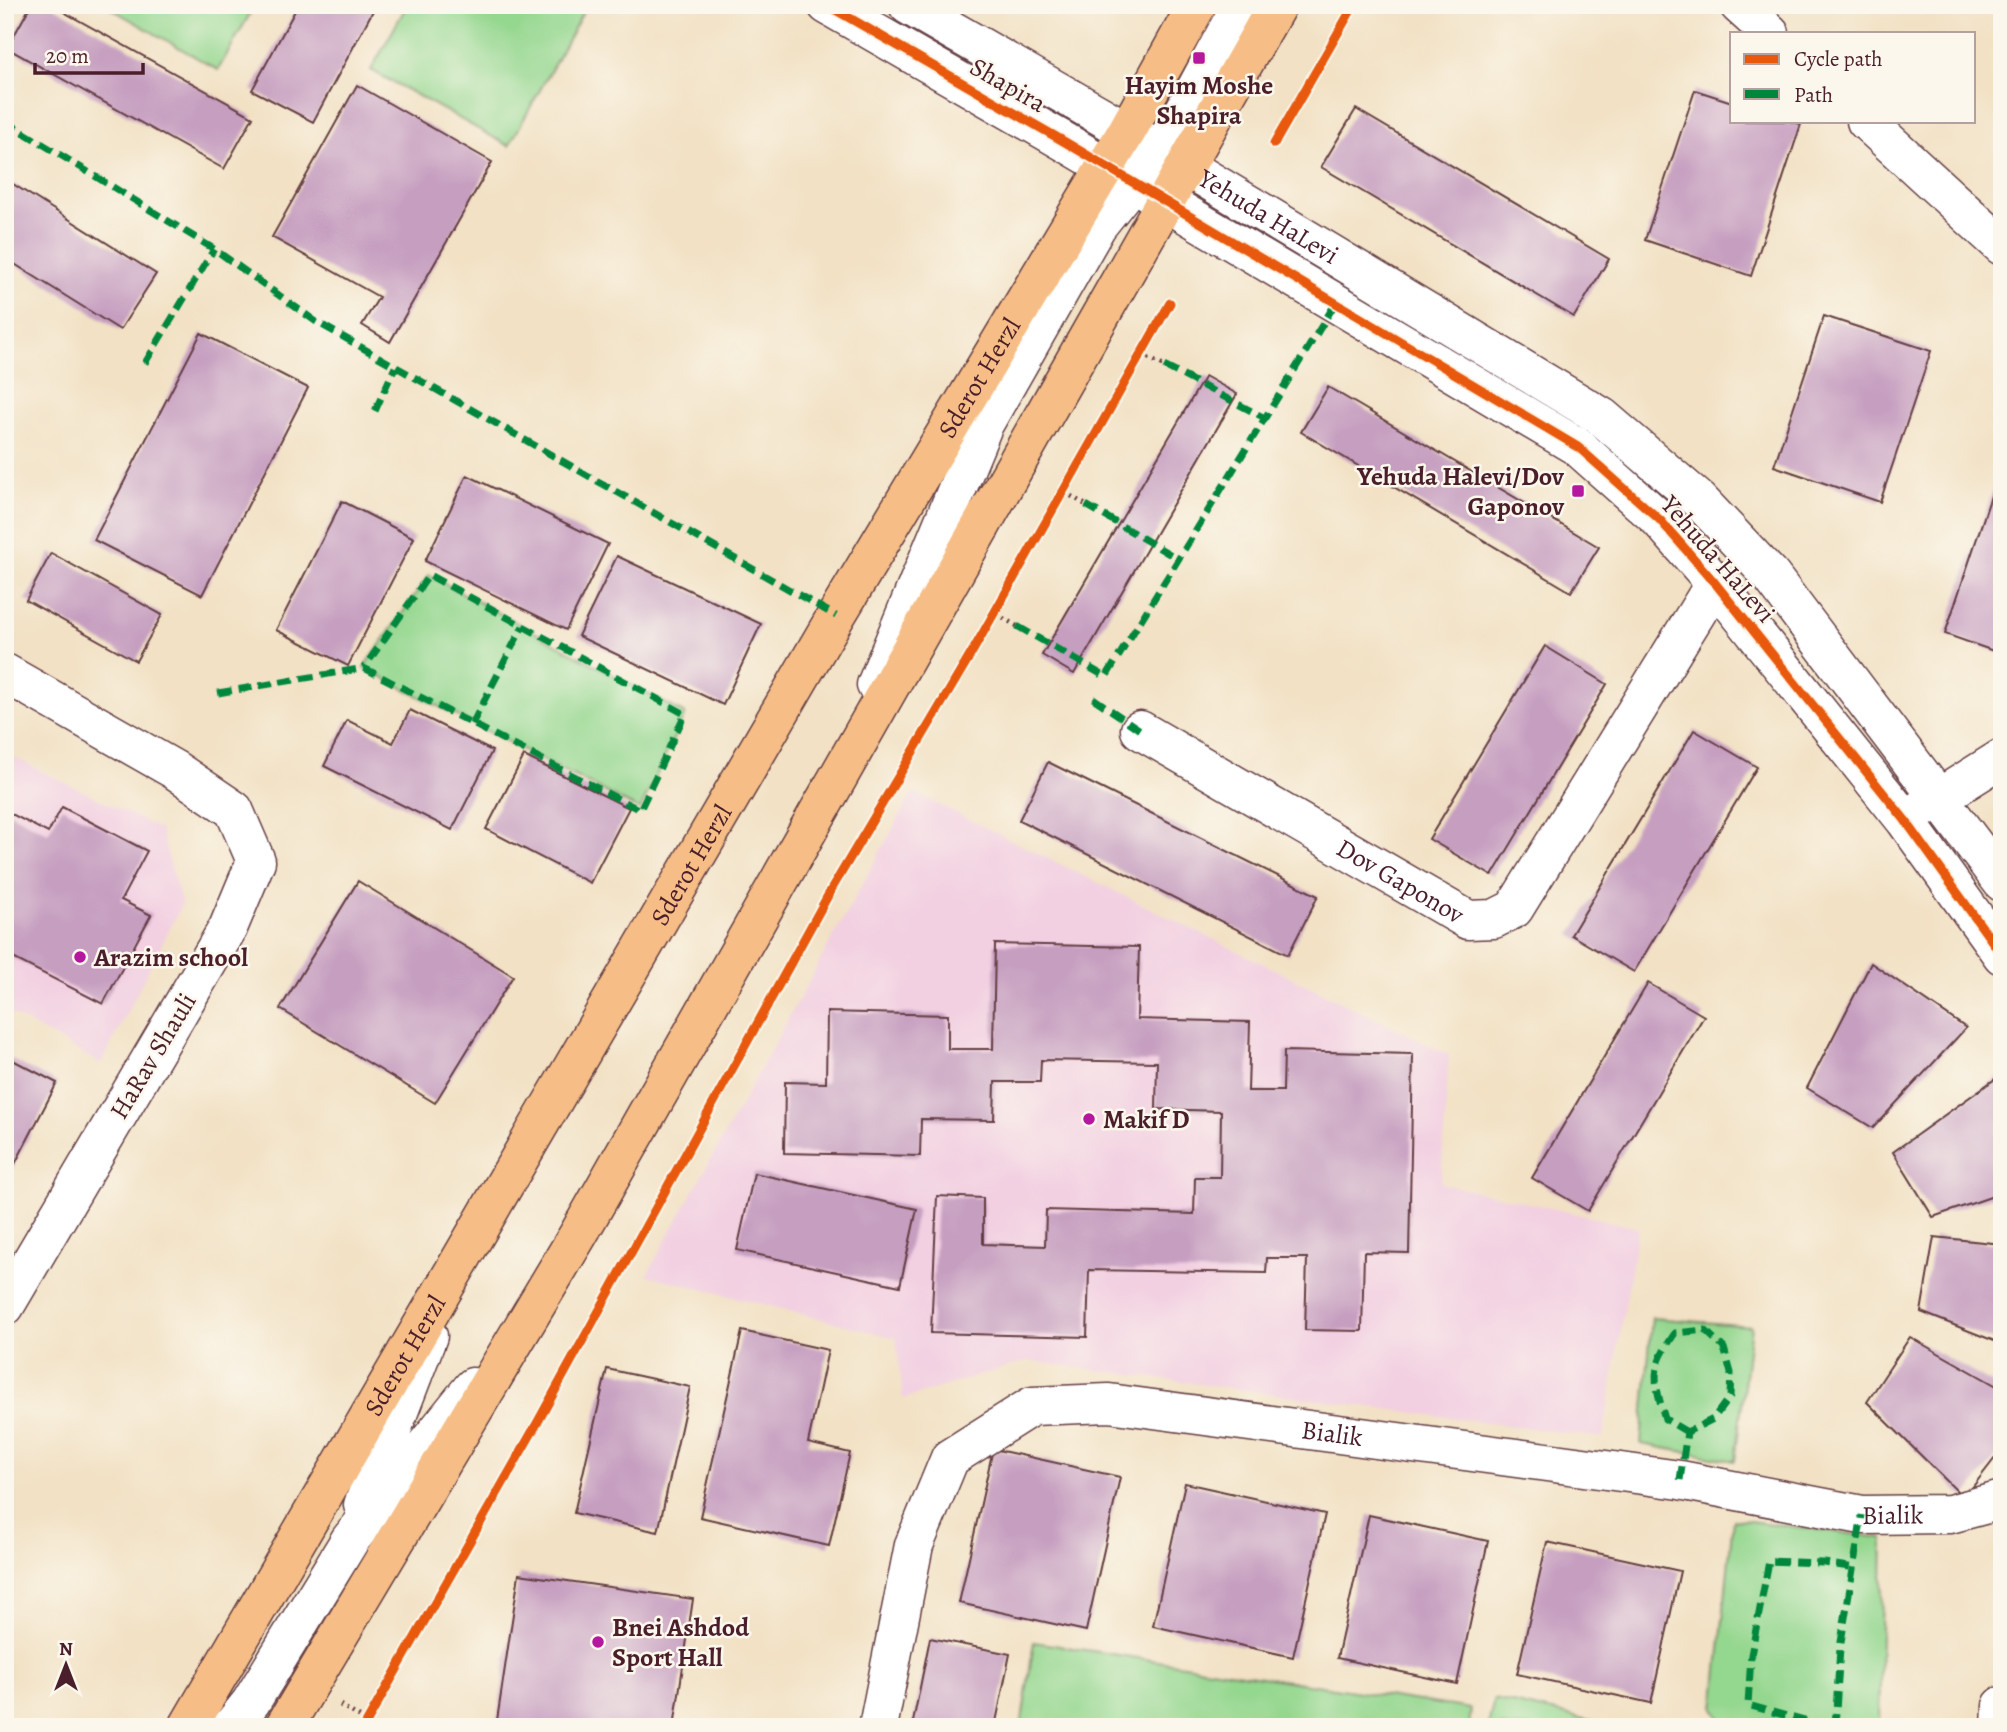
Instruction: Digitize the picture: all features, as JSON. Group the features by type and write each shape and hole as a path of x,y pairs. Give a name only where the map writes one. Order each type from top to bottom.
{"main road":[{"name":"Sderot Herzl","path":"188,1727 836,616 1118,174 1127,131 1197,5"},
{"path":"284,1727 529,1318 1168,203 1173,159 1278,5"}],"street":[{"name":"Shapira","path":"827,5 1168,203"},
{"name":"Shapira","path":"908,5 1127,131"},
{"path":"1740,5 1769,32"},
{"path":"835,785 984,424 1097,226 1118,174 1173,159 1240,11"},
{"path":"1867,122 2002,246"},
{"name":"Yehuda HaLevi","path":"1127,131 1602,416 1700,500 1771,576 2002,882"},
{"name":"Yehuda HaLevi","path":"1168,203 1578,447 1661,520 1715,583 1905,820 2002,955"},
{"path":"836,616 984,424"},
{"name":"Dov Gaponov","path":"1140,730 1468,920 1494,919 1514,909 1715,583"},
{"name":"HaRav Shauli","path":"5,673 175,770 234,810 256,861 228,928 5,1306"},
{"path":"1905,820 2002,758"},
{"path":"350,1540 450,1279"},
{"path":"240,1718 350,1540 529,1318"},
{"name":"Bialik","path":"878,1727 914,1545 950,1458 1032,1406 1109,1403 1681,1480 1862,1515 1950,1514 2002,1500"},
{"path":"2001,1727 2002,1706"}],"path":[{"path":"1136,363 1145,355 1164,366"},
{"path":"1067,484 1066,496 1086,505"},
{"path":"992,618 999,606"},
{"path":"1003,618 1017,626"},
{"path":"364,1727 374,1710"}],"shaded area":[{"name":"Arazim school","path":"5,753 160,829 182,904 101,1064 5,1010"},
{"name":"Makif D","path":"913,792 1449,1055 1441,1183 1638,1228 1603,1438 1027,1361 903,1399 896,1338 647,1275"}],"green space":[{"path":"105,5 255,5 218,70"},
{"path":"407,5 587,5 509,146 371,70"},
{"path":"429,575 685,714 640,810 364,668"},
{"path":"1652,1318 1751,1326 1735,1461 1641,1444"},
{"path":"1733,1519 1883,1538 1879,1727 1725,1727 1714,1709"},
{"path":"1034,1642 1471,1709 1469,1727 1021,1727"},
{"path":"1494,1699 1620,1727 1488,1727"}],"building":[{"path":"31,5 51,5 253,117 224,169 7,48"},
{"path":"298,5 376,5 313,122 252,90"},
{"path":"1060,5 1080,5 1075,14"},
{"path":"357,85 492,162 390,342 362,325 379,297 272,237"},
{"path":"1695,90 1730,101 1730,122 1801,124 1751,276 1645,240"},
{"path":"1356,109 1609,259 1574,317 1321,167"},
{"path":"5,179 156,274 120,330 5,258"},
{"path":"1824,316 1931,351 1880,502 1774,466"},
{"path":"201,333 308,388 202,595 94,540"},
{"path":"1205,376 1237,394 1074,674 1042,655"},
{"path":"1328,387 1599,547 1571,592 1301,432"},
{"path":"467,475 608,544 566,630 425,561"},
{"path":"1998,475 2002,476 2002,654 1945,634"},
{"path":"342,501 414,538 348,666 276,630"},
{"path":"51,553 162,615 136,661 26,600"},
{"path":"617,556 761,624 723,705 578,636"},
{"path":"1545,646 1607,684 1492,876 1429,839"},
{"path":"410,710 492,751 452,830 324,766 347,720 393,743"},
{"path":"1694,730 1757,767 1634,972 1571,935"},
{"path":"524,756 629,808 590,883 486,829"},
{"path":"1048,762 1318,896 1288,955 1019,820"},
{"path":"62,807 147,851 121,900 151,915 103,1004 5,954 5,818 8,812 48,833"},
{"path":"358,881 513,976 435,1103 280,1009"},
{"path":"995,944 1139,947 1137,1019 1250,1022 1248,1091 1283,1091 1284,1051 1413,1054 1409,1253 1364,1252 1362,1331 1305,1330 1307,1258 1267,1258 1266,1273 1089,1270 1087,1337 931,1333 937,1196 983,1198 983,1244 1045,1246 1046,1210 1194,1214 1195,1177 1220,1177 1221,1111 1156,1109 1157,1062 1041,1060 1040,1082 995,1082 994,1120 921,1119 920,1156 784,1153 785,1082 826,1083 827,1012 948,1015 948,1049 993,1049"},
{"path":"1871,963 1966,1028 1873,1128 1807,1088"},
{"path":"1648,983 1704,1016 1588,1211 1532,1178"},
{"path":"5,1056 57,1083 5,1183"},
{"path":"2002,1074 2002,1193 1933,1217 1893,1152"},
{"path":"754,1173 917,1209 900,1286 737,1250"},
{"path":"1934,1237 2002,1244 2002,1344 1921,1312"},
{"path":"742,1331 828,1350 808,1443 850,1453 829,1546 700,1517"},
{"path":"1910,1337 2002,1389 2002,1449 1964,1498 1867,1402"},
{"path":"607,1369 690,1387 658,1532 574,1513"},
{"path":"993,1449 1120,1477 1086,1631 959,1603"},
{"path":"1185,1483 1325,1514 1293,1657 1153,1626"},
{"path":"1369,1515 1488,1541 1457,1684 1337,1658"},
{"path":"1547,1542 1680,1571 1651,1703 1517,1674"},
{"name":"Bnei Ashdod Sport Hall","path":"519,1574 693,1599 674,1727 496,1727"},
{"path":"930,1638 1010,1654 995,1727 912,1727"}],"marked path":[{"path":"5,121 214,249 315,321 836,616"},
{"path":"145,363 214,249"},
{"path":"1017,626 1106,677 1335,304"},
{"path":"1164,366 1265,418"},
{"path":"375,411 395,367"},
{"path":"1086,505 1178,559"},
{"path":"218,693 364,668 640,810 685,714 429,575 364,668"},
{"path":"472,724 523,626"},
{"path":"1093,698 1140,730"},
{"path":"1680,1480 1687,1432 1713,1419 1730,1396 1731,1373 1724,1348 1705,1330 1675,1333 1661,1356 1656,1374 1665,1419 1687,1432"},
{"path":"1835,1727 1840,1648 1862,1515"},
{"path":"1826,1727 1748,1705 1751,1655 1769,1561 1824,1563 1855,1568"}],"cycle path":[{"path":"827,5 1065,142 1578,447 1660,520 1715,583 1905,820 2002,955"},
{"path":"1274,144 1354,5"},
{"path":"364,1727 535,1427 831,890 971,654 1170,303"}],"place":[{"name":"Hayim Moshe Shapira","path":"1199,58"},
{"name":"Yehuda Halevi/Dov Gaponov","path":"1578,491"},
{"name":"Arazim school","path":"80,957"},
{"name":"Makif D","path":"1089,1119"},
{"name":"Bnei Ashdod Sport Hall","path":"598,1642"}]}
